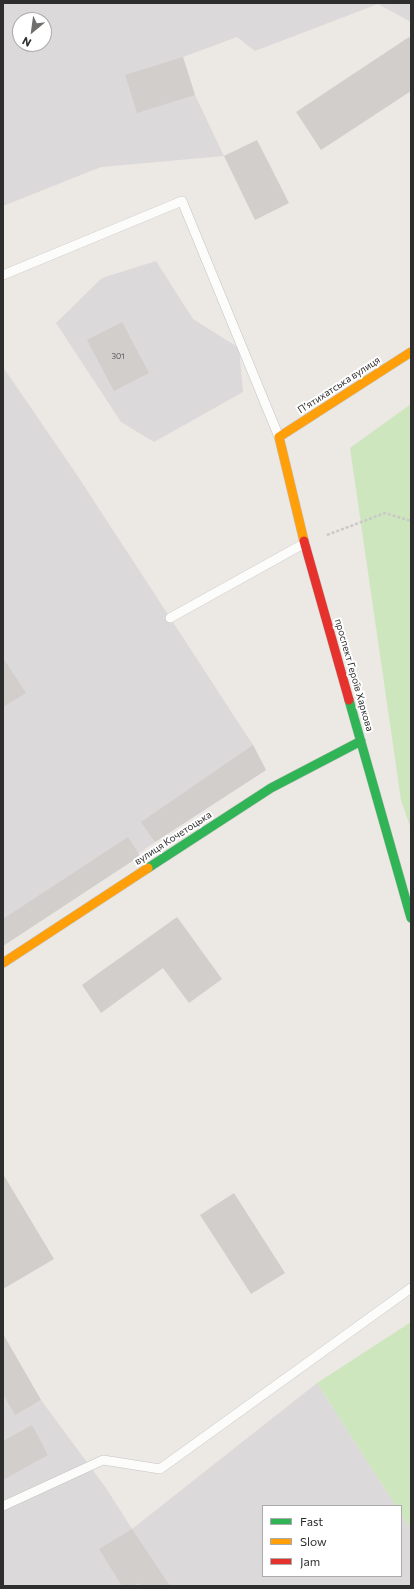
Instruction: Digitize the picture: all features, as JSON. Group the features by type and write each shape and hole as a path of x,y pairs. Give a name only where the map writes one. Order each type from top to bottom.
{"street":[{"name":"П’ятихатська вулиця","path":"279,436 411,352"},
{"name":"проспект Героїв Харкова","path":"279,436 305,543 411,918"},
{"name":"вулиця Кочетоцька","path":"3,963 271,788 361,741"}],"lane":[{"path":"3,275 182,201 279,436"},
{"path":"170,618 305,543"},
{"path":"3,1506 103,1460 160,1469 411,1288"}],"path":[{"path":"305,543 385,513 411,521"}],"shaded area":[{"path":"3,3 411,3 411,22 378,4 255,51 237,37 183,57 195,95 224,156 101,167 3,206"},
{"path":"156,261 193,319 239,348 243,392 154,442 121,422 56,323 102,278"},
{"path":"3,367 79,478 253,745 266,770 155,842 3,946"},
{"path":"3,1334 41,1400 106,1488 132,1529 317,1383 395,1505 262,1505 262,1577 402,1577 402,1516 411,1529 411,1586 3,1586"}],"green space":[{"path":"411,404 411,829 401,800 350,448"},
{"path":"411,1322 411,1529 402,1516 402,1505 395,1505 317,1383"}],"building":[{"path":"409,37 411,41 411,91 321,150 296,112"},
{"path":"183,57 195,95 137,113 125,75"},
{"path":"257,140 289,203 255,220 224,156"},
{"path":"122,322 149,373 114,391 87,340"},
{"path":"3,658 26,693 3,707"},
{"path":"253,745 266,770 155,842 141,822"},
{"path":"128,837 140,856 3,946 3,919"},
{"path":"177,917 222,979 189,1003 163,968 101,1013 82,985"},
{"path":"3,1174 54,1259 3,1289"},
{"path":"234,1193 285,1273 251,1294 200,1215"},
{"path":"3,1334 41,1400 15,1415 3,1394"},
{"path":"32,1425 48,1455 3,1480 3,1441"},
{"path":"132,1529 170,1586 141,1586 139,1583 133,1586 122,1586 99,1549"}],"traffic: fast":[{"path":"349,700 411,918"},
{"path":"148,868 271,788 361,741"}],"traffic: slow":[{"path":"304,541 279,437 411,352"},
{"path":"3,963 148,868"}],"traffic: jam":[{"path":"304,541 349,700"}]}
